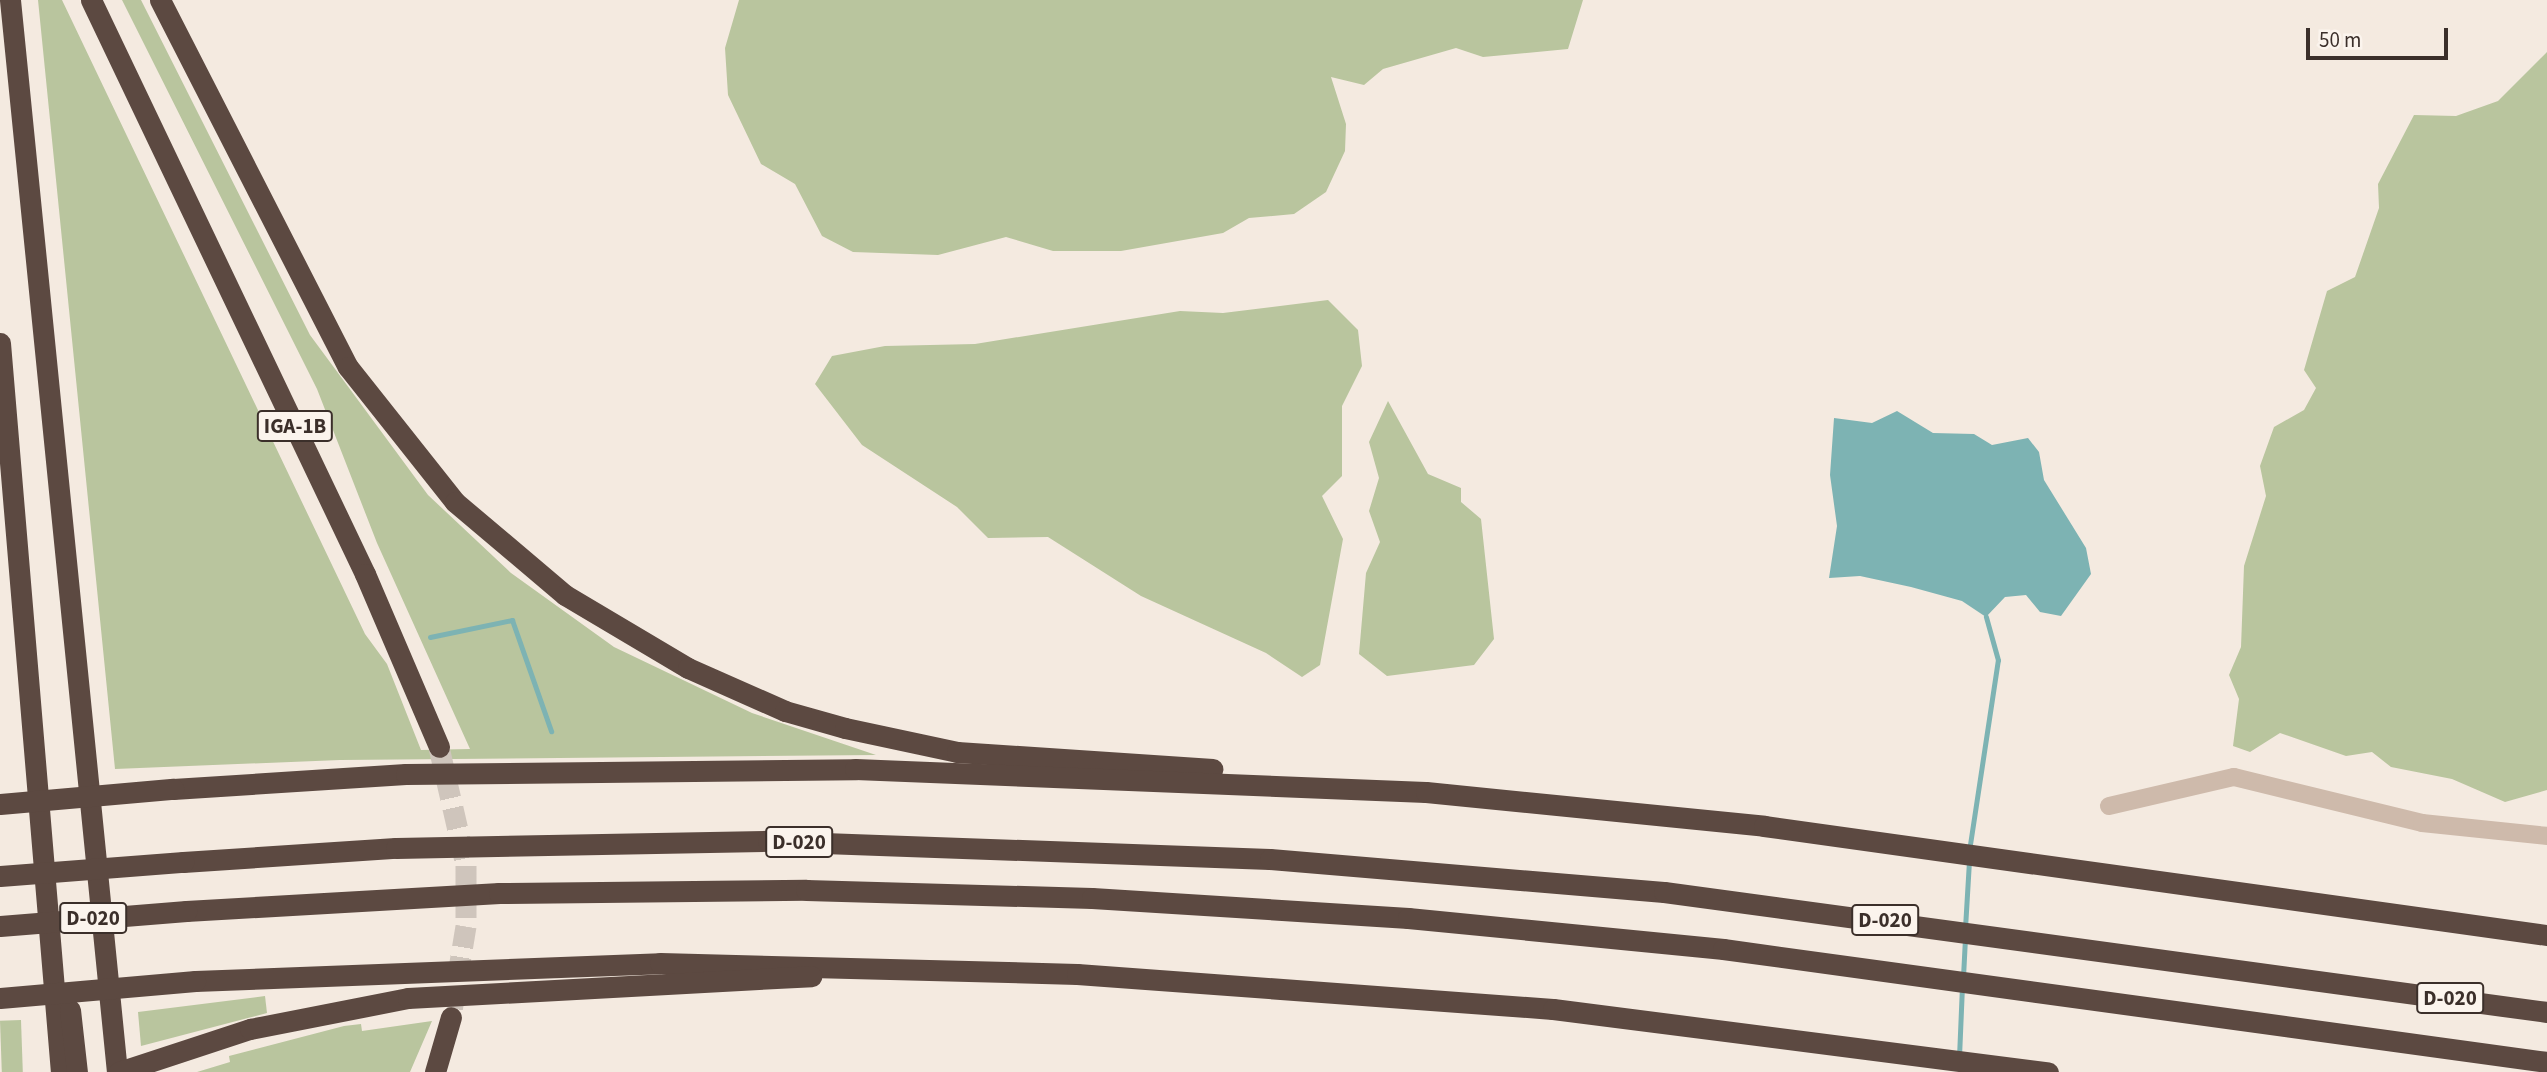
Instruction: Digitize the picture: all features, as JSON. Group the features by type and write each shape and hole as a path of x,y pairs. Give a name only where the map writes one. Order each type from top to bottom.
{"highway":[{"path":"10,0 118,1072 197,1045 343,1008 466,990 719,982 900,967"},
{"name":"IGA-1B","path":"91,0 365,573 439,747"},
{"path":"160,0 322,325 368,396 455,502 600,619 785,711 899,741 957,752 1327,778 1426,792 1764,826 2547,935"},
{"path":"0,343 55,946 61,1072"},
{"path":"0,804 173,789 406,774 787,769 1426,792"},
{"name":"D-020","path":"0,876 396,848 768,841 1121,850 1415,869 1690,895 2547,1012"},
{"name":"D-020","path":"0,926 186,911 499,893 806,890 1092,898 1408,918 1723,948 2547,1062"},
{"path":"55,946 78,1072"},
{"path":"0,998 195,981 514,966 900,967 1399,995 1712,1026 2048,1072"},
{"path":"435,1072 451,1017"}],"street":[{"path":"2109,806 2234,777 2422,823 2547,836"}],"green space":[{"path":"38,0 62,0 365,634 387,664 421,750 470,749 377,543 317,389 122,0 141,0 310,335 428,495 511,573 614,647 752,713 876,755 340,760 115,769"},
{"path":"739,0 1583,0 1568,49 1483,57 1456,48 1383,69 1364,85 1331,77 1346,124 1345,151 1326,192 1294,214 1249,218 1223,233 1121,251 1053,251 1006,237 938,255 853,252 822,236 795,184 761,164 728,95 725,48"},
{"path":"2547,52 2547,790 2505,802 2452,779 2391,767 2372,752 2346,756 2280,733 2250,752 2233,746 2239,699 2229,675 2241,647 2244,566 2266,496 2260,466 2274,427 2304,410 2316,388 2304,370 2327,291 2355,277 2379,208 2378,184 2414,115 2456,116 2498,101"},
{"path":"1328,300 1358,330 1362,366 1342,406 1342,476 1322,496 1343,539 1320,665 1302,677 1266,653 1141,596 1048,537 988,538 957,507 862,445 815,384 832,356 885,346 975,344 1180,311 1223,313"},
{"path":"1388,401 1428,474 1461,488 1461,502 1481,519 1494,639 1474,665 1387,676 1359,654 1366,573 1380,542 1369,511 1379,478 1369,442"},
{"path":"265,996 267,1013 141,1046 138,1012"},
{"path":"21,1020 23,1072 2,1072 0,1021"},
{"path":"432,1021 410,1072 197,1072 230,1062 229,1056 344,1026 361,1024 362,1031"}],"water":[{"path":"1897,411 1933,433 1974,434 1992,445 2028,438 2039,452 2044,480 2086,548 2091,574 2061,616 2040,612 2026,595 2005,597 1986,617 1962,601 1911,587 1860,576 1829,578 1837,526 1830,475 1834,418 1872,423"}],"waterway":[{"path":"1969,851 1998,660 1986,617"},
{"path":"430,637 512,620 551,731"},
{"path":"1965,928 1969,861"},
{"path":"1963,977 1965,937"},
{"path":"1959,1057 1962,986"}],"tunnel":[{"path":"439,747 466,865 466,926 451,1017"}]}
